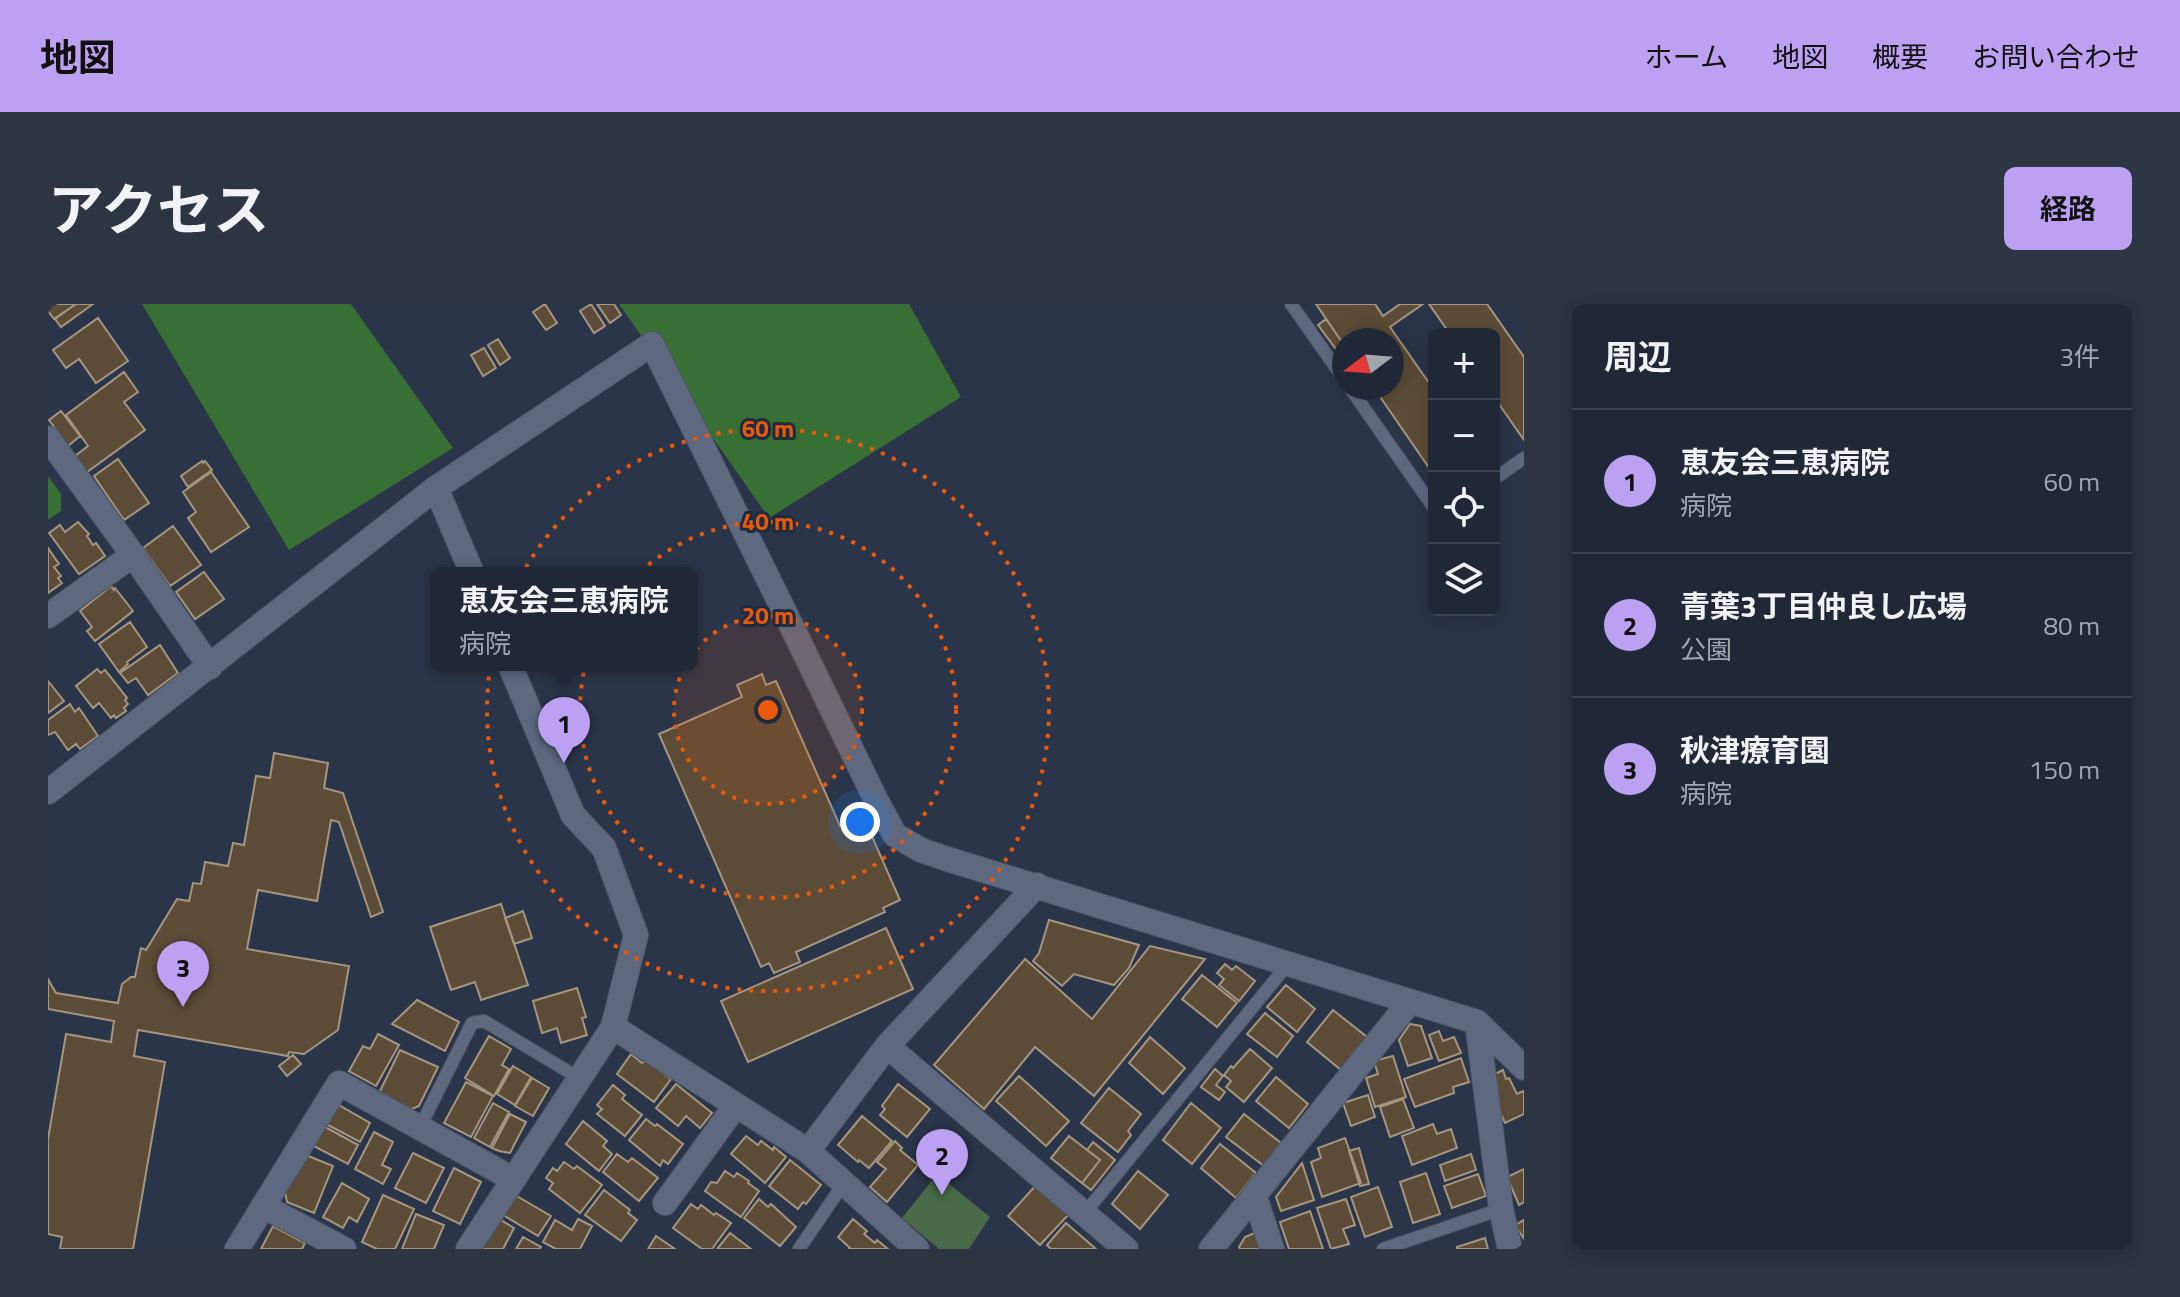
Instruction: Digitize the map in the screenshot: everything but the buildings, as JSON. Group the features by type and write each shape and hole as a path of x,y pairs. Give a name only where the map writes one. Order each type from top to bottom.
{"street":[{"path":"48,792 436,488 652,344 895,835 921,850 944,858 1477,1022 1524,1068"},
{"path":"48,438 210,667"},
{"path":"436,488 469,567"},
{"path":"48,616 133,555"},
{"path":"468,1249 613,1027 636,935 604,848 573,815 513,671"},
{"path":"808,1151 887,1046 1037,885"},
{"path":"1211,1249 1409,1003"},
{"path":"1477,1022 1501,1209 1510,1249"},
{"path":"613,1027 808,1151 917,1249"},
{"path":"887,1046 1126,1249"},
{"path":"237,1249 339,1083 513,1179"},
{"path":"665,1203 736,1105"},
{"path":"1255,1197 1272,1249"},
{"path":"263,1206 344,1249"}],"lane":[{"path":"1291,304 1332,362"},
{"path":"1358,400 1428,499"},
{"path":"1500,475 1524,458"},
{"path":"1084,1214 1288,964"},
{"path":"420,1127 472,1023 484,1021 579,1078"},
{"path":"799,1249 844,1183"},
{"path":"1383,1249 1501,1209"}],"green space":[{"path":"142,304 351,304 453,448 289,550"},
{"path":"619,304 909,304 961,397 769,518"},
{"path":"48,476 61,494 61,511 48,520"},
{"path":"937,1174 990,1217 969,1249 939,1249 902,1218"}],"place":[{"name":"恵友会三恵病院","path":"564,763"},
{"name":"秋津療育園","path":"183,1007"},
{"name":"青葉3丁目仲良し広場","path":"942,1195"}]}
